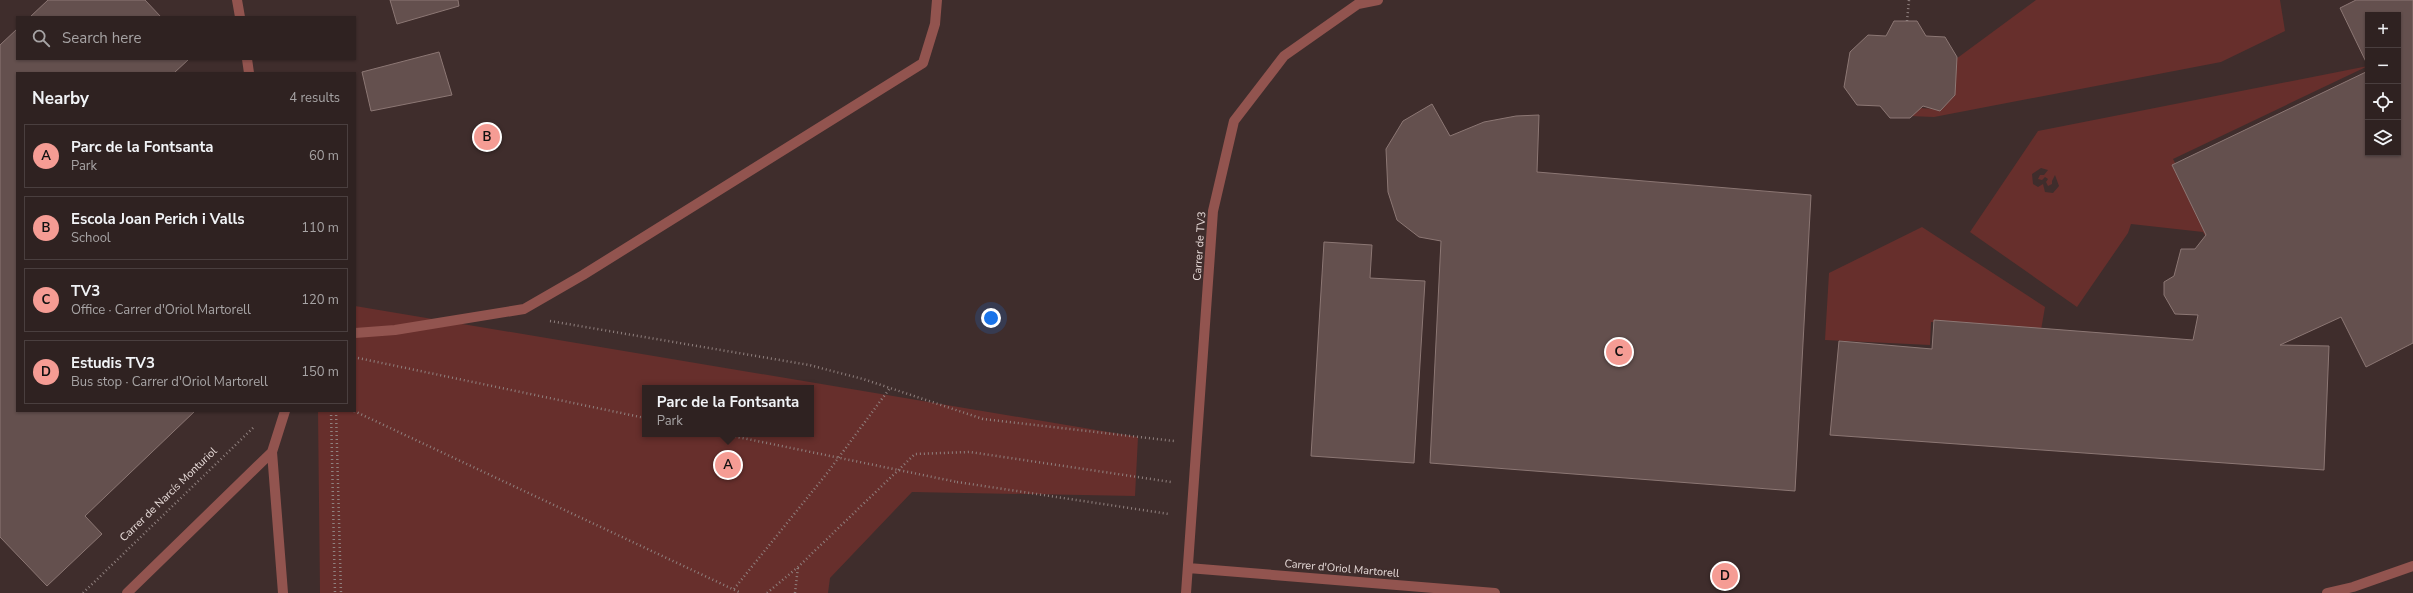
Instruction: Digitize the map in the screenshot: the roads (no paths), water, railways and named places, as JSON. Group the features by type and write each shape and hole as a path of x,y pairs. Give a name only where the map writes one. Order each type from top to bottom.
{"street":[{"path":"237,0 240,16"},
{"path":"356,333 395,330 524,309 583,275 923,63 935,24 937,0"},
{"name":"Carrer de TV3","path":"1186,593 1213,211 1234,121 1284,56 1358,4 1378,0"},
{"path":"247,60 249,72"},
{"path":"283,593 272,452 285,412"},
{"path":"127,593 272,452"},
{"path":"2327,593 2413,566"},
{"name":"Carrer d'Oriol Martorell","path":"1188,568 1495,593"}],"place":[{"name":"Escola Joan Perich i Valls","path":"487,137"},
{"name":"TV3","path":"1619,352"},
{"name":"Parc de la Fontsanta","path":"728,465"},
{"name":"Estudis TV3","path":"1725,576"}]}
